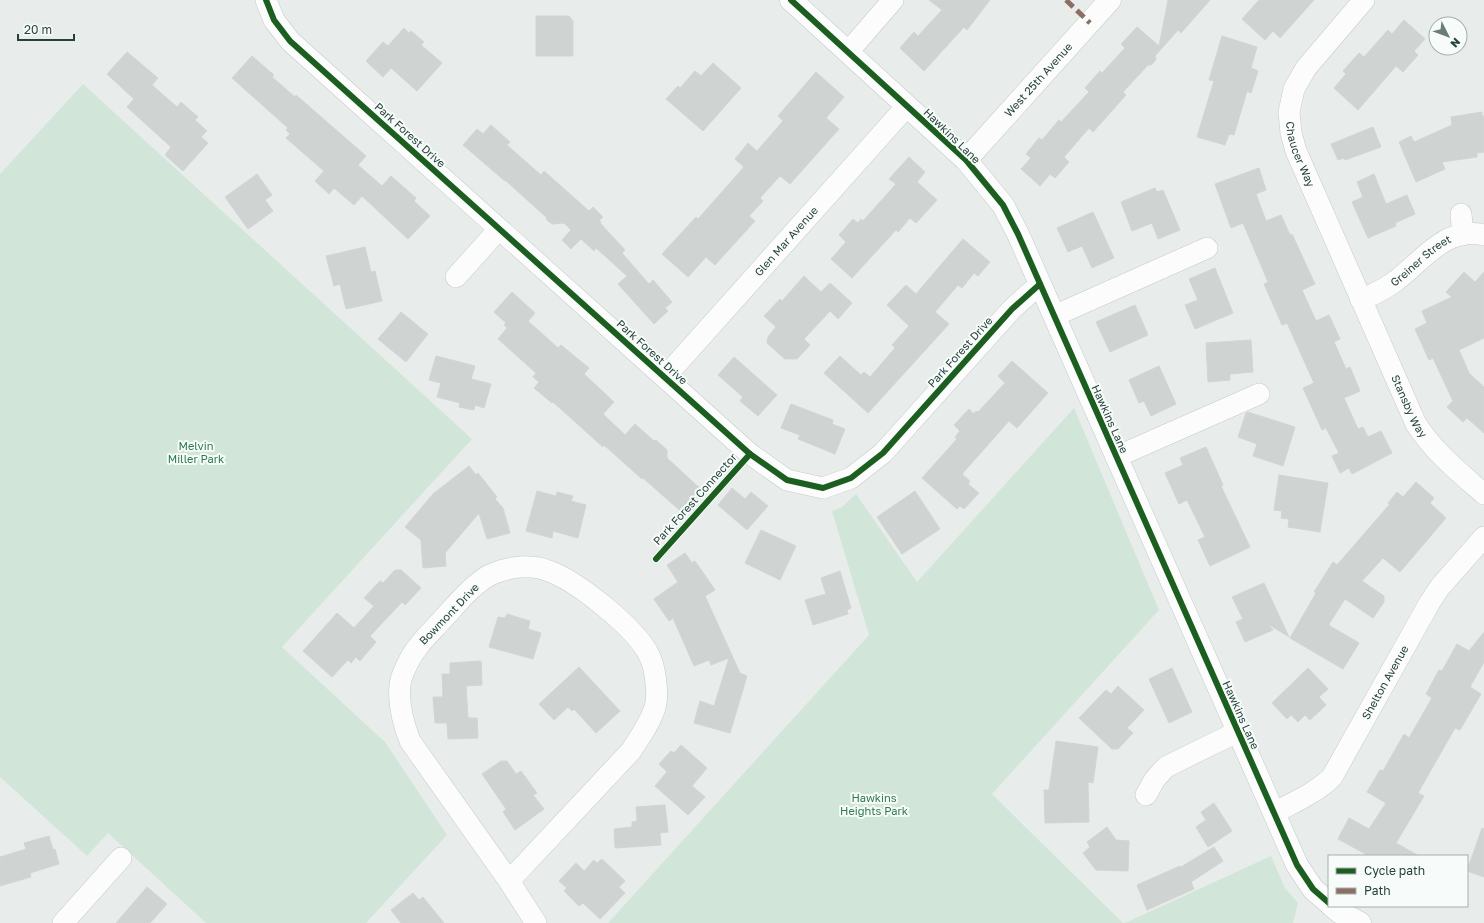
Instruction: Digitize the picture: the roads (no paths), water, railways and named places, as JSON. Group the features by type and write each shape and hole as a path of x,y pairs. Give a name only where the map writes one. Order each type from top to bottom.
{"street":[{"name":"Park Forest Drive","path":"266,0 274,20 290,41 756,458 787,480 823,488 851,478 883,453 1012,309 1040,284"},
{"name":"Hawkins Lane","path":"791,0 966,160 1003,205 1018,234 1297,865 1313,889 1328,906"},
{"path":"848,52 893,0"},
{"name":"West 25th Avenue","path":"966,160 1110,0"},
{"name":"Chaucer Way","path":"1361,300 1296,151 1291,133 1289,112 1294,89 1306,68 1364,0"},
{"name":"Glen Mar Avenue","path":"665,377 907,106"},
{"path":"1461,214 1463,235"},
{"path":"456,277 499,229"},
{"name":"Greiner Street","path":"1361,300 1396,281 1430,250 1442,242 1454,237 1468,234 1484,235"},
{"path":"1054,316 1206,248"},
{"name":"Stansby Way","path":"1361,300 1416,424 1441,456 1484,494"},
{"path":"1116,457 1259,394"},
{"name":"Shelton Avenue","path":"1274,813 1313,792 1332,777 1430,602 1440,587 1484,537"},
{"name":"Bowmont Drive","path":"509,881 631,751 647,726 656,703 656,682 650,656 638,638 603,606 573,583 546,570 528,567 509,569 489,576 472,587 417,647 400,683 400,703 403,724 410,741 509,881 536,923"},
{"name":"Hawkins Lane","path":"1146,795 1155,779 1166,767 1237,732"},
{"path":"63,923 121,858"},
{"name":"Hawkins Lane","path":"1332,911 1360,923"}],"park label":[{"name":"Melvin Miller Park","path":"196,452"},
{"name":"Hawkins Heights Park","path":"874,804"}]}
